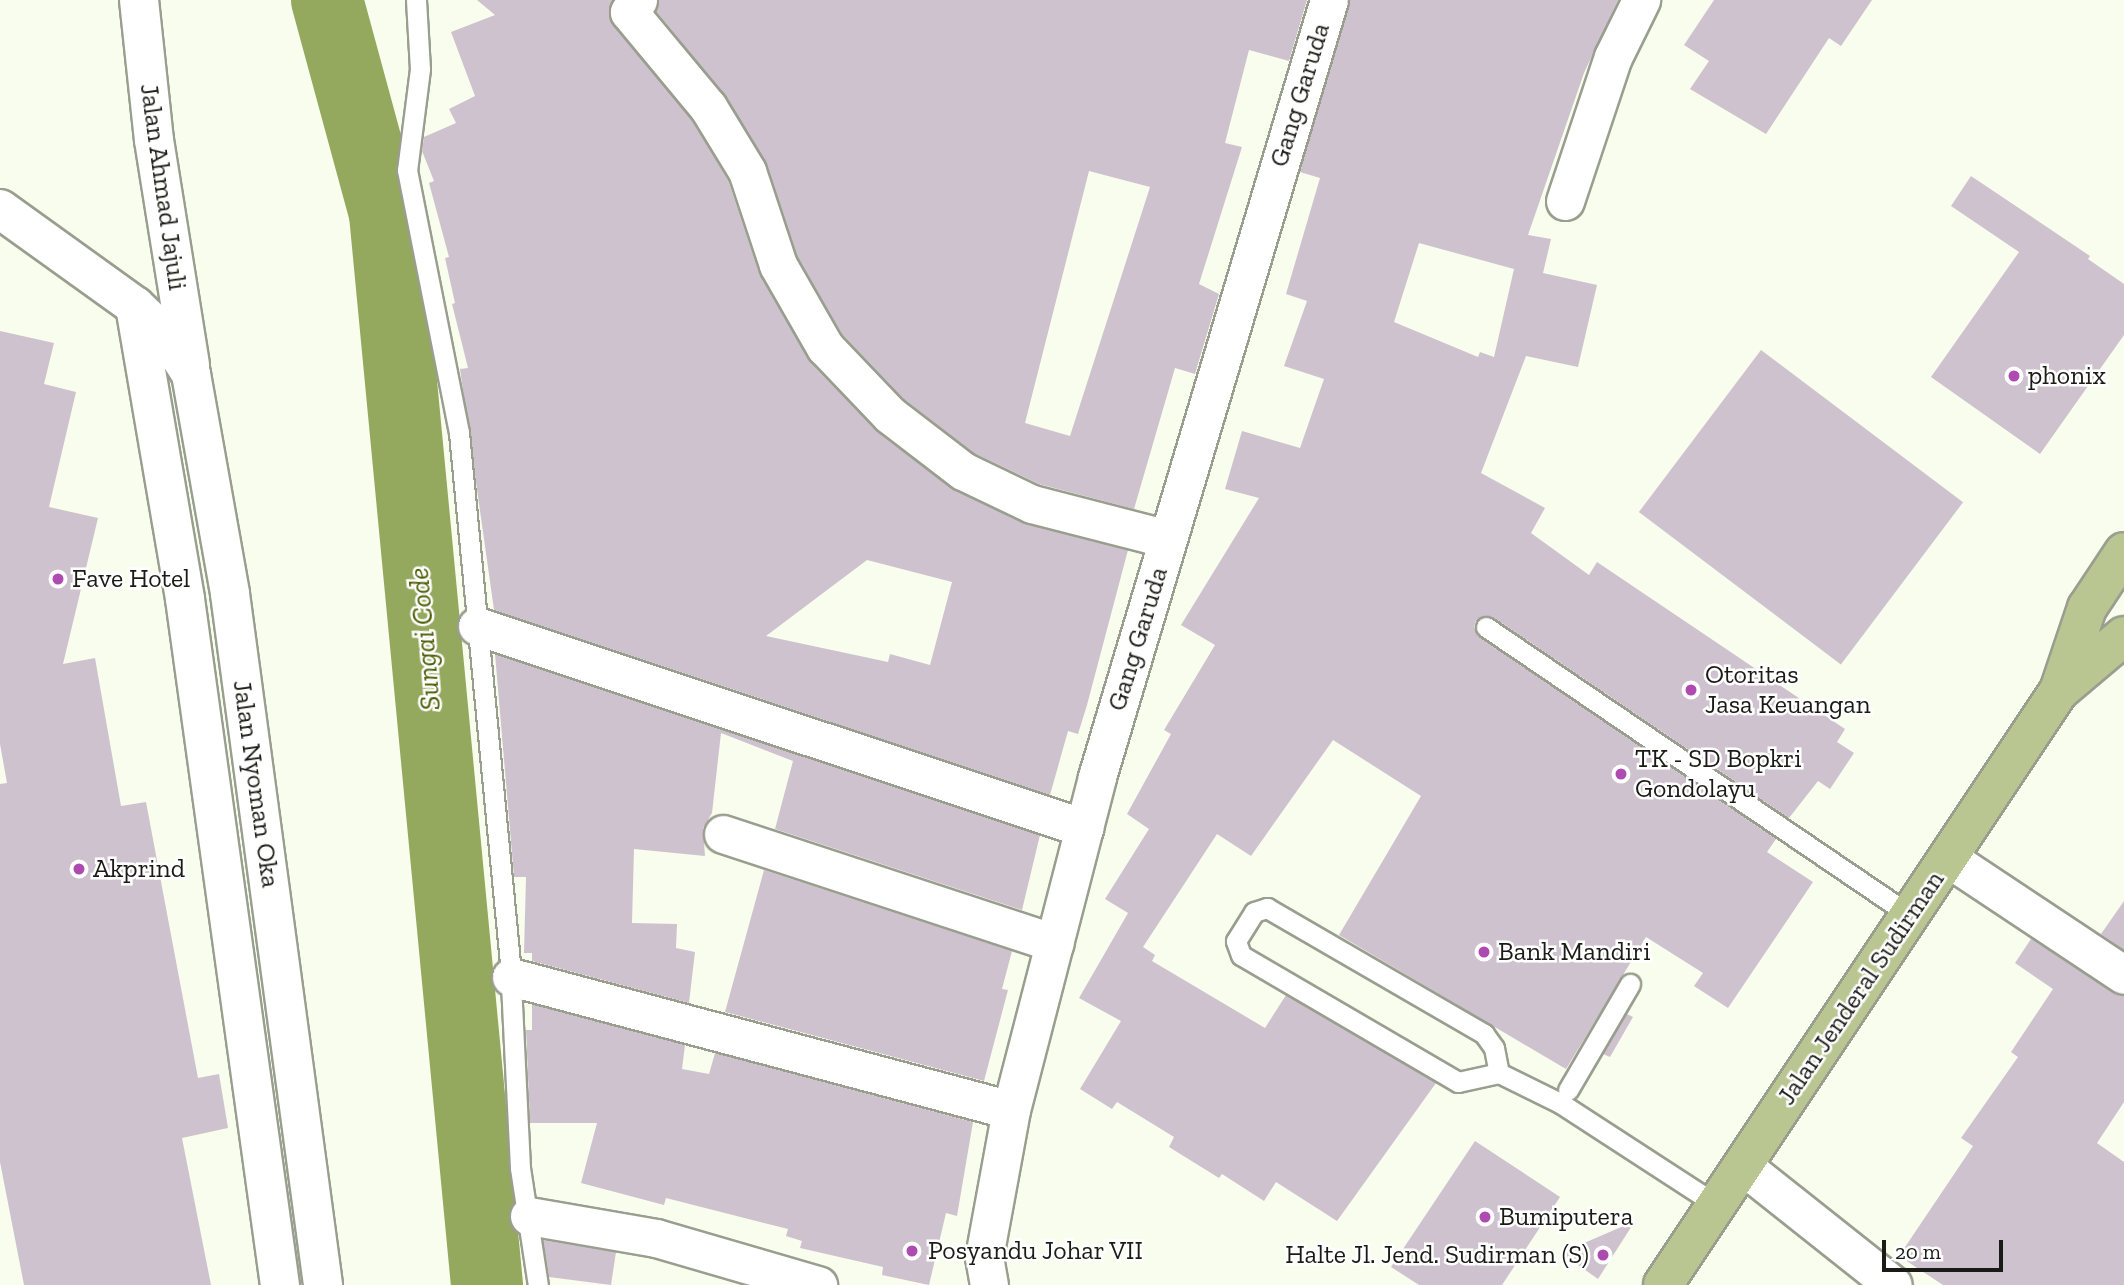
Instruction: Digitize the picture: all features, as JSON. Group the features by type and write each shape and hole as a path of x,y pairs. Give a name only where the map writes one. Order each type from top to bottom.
{"main road":[{"name":"Jalan Jenderal Sudirman","path":"1663,1285 2059,691 2087,608 2124,552"},
{"name":"Jalan Jenderal Sudirman","path":"2059,691 2124,636"}],"street":[{"name":"Jalan Ahmad Jajuli","path":"139,0 154,139 191,374"},
{"path":"638,0 629,12 708,107 747,171 779,265 825,347 890,415 963,471 1032,505 1168,539"},
{"name":"Gang Garuda","path":"989,1285 984,1257 1011,1110 1084,828 1329,0"},
{"path":"1565,201 1613,57 1641,0"},
{"name":"Jalan Nyoman Oka","path":"0,209 135,306 168,338 191,374 230,594 324,1285"},
{"name":"Jalan Nyoman Oka","path":"135,306 185,599 258,1107 280,1285"},
{"path":"185,599 230,594"},
{"path":"477,626 1084,828"},
{"path":"208,757 251,751"},
{"path":"723,834 1055,943"},
{"path":"1948,858 2124,975"},
{"path":"511,977 1011,1110"},
{"path":"245,1014 288,1010"},
{"path":"258,1107 301,1103"},
{"path":"1743,1166 1893,1285"},
{"path":"529,1216 656,1238 818,1285"}],"lane":[{"path":"416,0 420,69 407,170 459,433 511,977 520,1168 538,1285"},
{"path":"1486,627 1910,915"},
{"path":"1499,1073 1494,1048 1484,1034 1267,908 1254,912 1236,941 1241,955 1458,1082 1499,1073 1560,1103 1717,1205"},
{"path":"1568,1090 1630,984"}],"building":[{"path":"477,0 612,0 609,17 613,25 691,119 728,180 760,275 810,362 877,432 954,490 1027,524 1128,550 1078,734 1068,731 1050,795 494,610 460,369 468,368 452,304 455,303 445,258 449,257 429,183 434,181 422,151 424,137 456,123 449,109 475,96 451,32 495,15","holes":["867,560 952,582 930,665 890,654 888,662 766,636"]},
{"path":"659,0 1307,0 1289,61 1249,50 1225,143 1242,147 1199,284 1219,294 1195,374 1175,368 1134,509 1039,484 974,453 904,399 842,334 797,256 765,160 724,94 656,11","holes":["1089,171 1150,187 1070,436 1025,423"]},
{"path":"1349,0 1618,0 1584,73 1528,235 1551,239 1543,273 1597,285 1578,367 1526,356 1481,473 1545,508 1531,533 1589,575 1597,562 1845,729 1837,742 1854,753 1830,789 1818,781 1789,818 1493,617 1476,620 1474,627 1479,637 1776,839 1767,852 1813,882 1728,1008 1694,986 1703,973 1646,937 1566,1069 1339,935 1421,796 1333,740 1251,856 1217,834 1143,947 1155,955 1152,961 1265,1028 1286,995 1436,1083 1337,1221 1276,1182 1264,1201 1222,1174 1219,1178 1169,1147 1174,1137 1117,1102 1112,1109 1080,1089 1121,1021 1079,998 1128,913 1105,899 1149,829 1127,814 1171,734 1164,730 1215,645 1181,625 1259,498 1225,489 1242,431 1300,448 1324,379 1284,366 1307,301 1286,294 1320,178 1300,172","holes":["1419,243 1514,269 1494,357 1480,352 1478,357 1394,322"]},
{"path":"1714,0 1872,0 1841,46 1829,38 1766,134 1690,89 1709,61 1684,45"},
{"path":"1971,176 2090,256 2088,259 2124,284 2124,335 2040,454 1931,377 2019,252 1951,206"},
{"path":"0,331 54,343 44,384 76,392 49,507 98,518 63,664 95,658 121,806 146,802 198,1078 219,1074 228,1128 182,1138 211,1285 24,1285 0,1162 0,784 7,783 0,744"},
{"path":"1761,350 1963,502 1841,664 1639,512"},
{"path":"495,654 1040,835 1022,910 775,829 793,761 721,733 712,813 703,828 705,856 634,849 632,923 677,924 676,948 695,952 689,1003 532,961 532,953 524,953 526,877 514,877"},
{"path":"764,870 1012,951 1002,989 1008,990 984,1081 725,1012"},
{"path":"2124,901 2124,950 2101,934"},
{"path":"2031,939 2124,996 2124,1102 2097,1143 2124,1162 2124,1285 1943,1285 1899,1256 1973,1146 1961,1138 2018,1057 2011,1052 2053,989 2015,963"},
{"path":"532,1004 685,1045 682,1069 709,1074 715,1053 973,1122 957,1216 946,1213 929,1285 882,1275 883,1267 800,1248 802,1241 786,1236 788,1229 666,1198 664,1205 581,1183 597,1123 530,1123 526,1030 532,1030"},
{"path":"1627,1014 1633,1017 1610,1057 1603,1054"},
{"name":"Bumiputera","path":"1475,1141 1560,1197 1502,1285 1419,1285 1391,1267"},
{"path":"1635,1221 1598,1279 1561,1253"},
{"path":"543,1240 616,1252 611,1285 549,1277"}],"waterway":[{"name":"Sungai Code","path":"327,0 385,214 487,1285"}],"place":[{"name":"phonix","path":"2014,376"},
{"name":"Fave Hotel","path":"58,579"},
{"name":"Otoritas Jasa Keuangan","path":"1691,690"},
{"name":"TK - SD Bopkri Gondolayu","path":"1621,774"},
{"name":"Akprind","path":"79,869"},
{"name":"Bank Mandiri","path":"1484,952"},
{"name":"Bumiputera","path":"1485,1217"},
{"name":"Posyandu Johar VII","path":"912,1251"},
{"name":"Halte Jl. Jend. Sudirman (S)","path":"1603,1255"}]}
